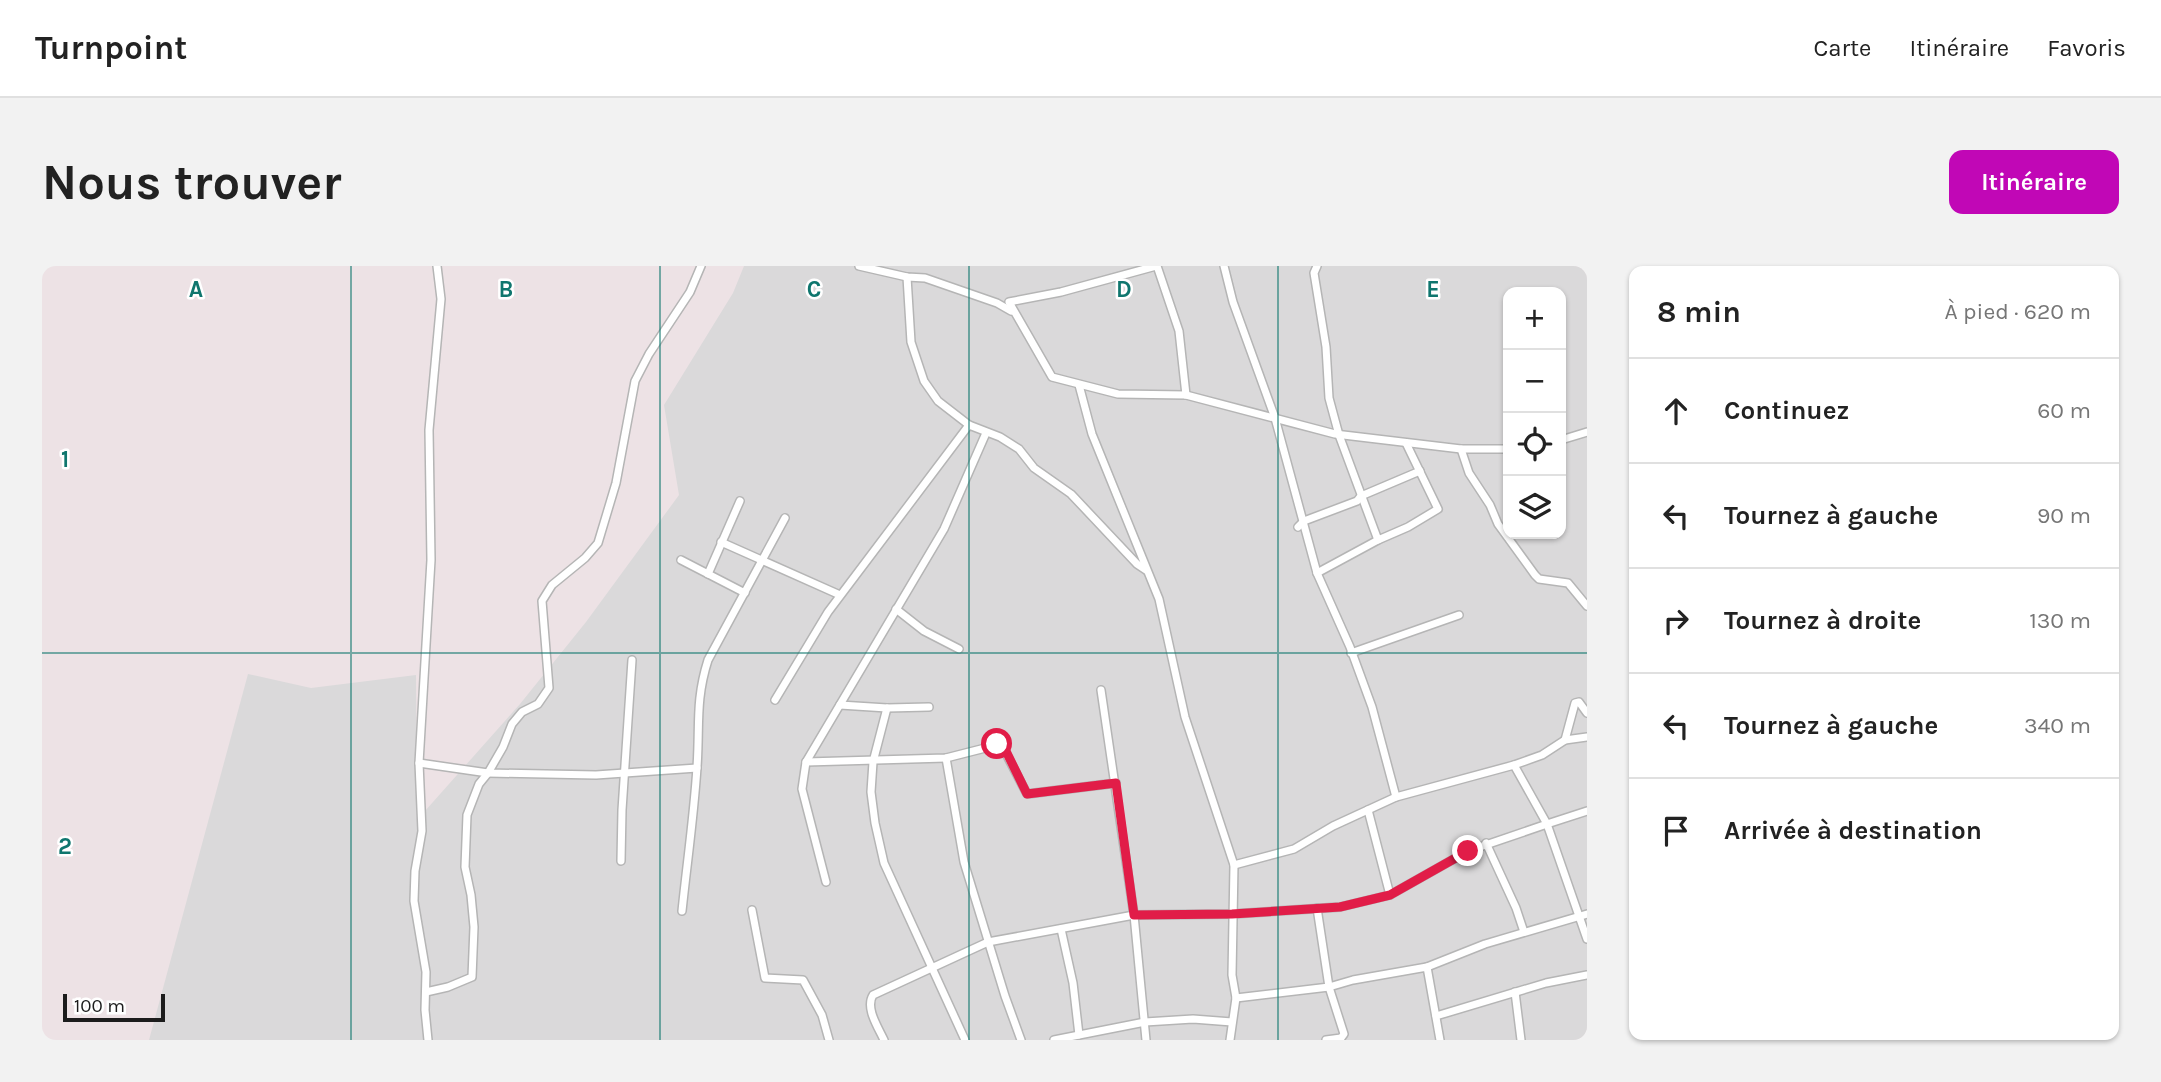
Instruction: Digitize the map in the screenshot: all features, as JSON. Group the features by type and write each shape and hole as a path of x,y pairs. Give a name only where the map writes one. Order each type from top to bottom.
{"street":[{"path":"428,1040 423,953 414,901 415,871 422,831 419,763 431,560 429,429 441,299 438,266"},
{"path":"426,992 470,979 473,974 474,927 465,867 467,815 479,784 488,773 516,717 538,704 549,688 542,601 552,585 585,558 598,543 616,483 635,381 649,354 690,292 701,266"},
{"path":"859,266 907,277 925,278 997,303 1014,313"},
{"path":"1186,395 1178,331 1156,266 1061,292 1011,300 1010,306 1052,377 1121,394 1186,395 1339,435 1461,449 1503,449"},
{"path":"1224,266 1233,302 1275,418 1301,524 1317,573 1372,707 1396,797"},
{"path":"1317,266 1314,273 1326,347 1329,398 1339,435 1378,540"},
{"path":"907,277 911,342 924,381 938,401 969,425 1000,437 1019,449 1034,468 1064,488 1137,564 1146,570"},
{"path":"1079,385 1092,434 1159,598 1185,717 1234,865 1232,975 1236,998 1230,1040"},
{"path":"775,700 794,665 840,595 969,425"},
{"path":"1566,438 1587,432"},
{"path":"825,883 802,789 806,762 944,529 986,433"},
{"path":"1317,573 1438,509 1406,443"},
{"path":"1461,449 1469,473 1490,505 1498,524 1535,575 1539,579 1568,583 1587,606"},
{"path":"1301,524 1420,471"},
{"path":"708,574 740,501"},
{"path":"682,911 697,768 698,701 702,681 708,660 785,518"},
{"path":"721,542 840,595"},
{"path":"681,560 745,593"},
{"path":"896,609 924,631 959,649"},
{"path":"1351,653 1459,615"},
{"path":"621,860 632,660"},
{"path":"1101,690 1134,915 1146,1040"},
{"path":"1565,740 1575,703 1579,702 1587,713"},
{"path":"840,705 887,708 929,706"},
{"path":"887,708 873,762 871,792 884,863 965,1040"},
{"path":"1234,865 1294,849 1334,826 1396,797 1514,765 1542,755 1565,740 1587,737"},
{"path":"806,762 946,758 1001,744 1024,791 1031,795 1116,783"},
{"path":"946,758 964,862 1021,1040"},
{"path":"419,763 488,773 596,775 697,768"},
{"path":"1514,765 1546,824 1587,939"},
{"path":"1368,810 1390,895"},
{"path":"884,1040 871,1008 871,998 988,942 1134,915 1232,914 1340,907 1390,895 1486,843 1587,811"},
{"path":"1486,843 1524,932"},
{"path":"1317,908 1329,987 1344,1034 1341,1038 1326,1040"},
{"path":"752,909 765,978 803,980 822,1016 830,1040"},
{"path":"1236,998 1329,987 1427,967 1485,944 1587,914"},
{"path":"1061,929 1073,984 1079,1035"},
{"path":"1427,967 1440,1040"},
{"path":"1436,1016 1546,983 1587,975"},
{"path":"1515,992 1521,1040"},
{"path":"1054,1040 1145,1022 1193,1018 1232,1022"}],"shaded area":[{"path":"744,266 1587,266 1587,1040 149,1040 248,674 311,688 416,675 417,820 520,704 586,622 679,495 664,405 733,293"}],"route":[{"path":"997,744 1004,747 1027,794 1116,783 1134,915 1232,914 1340,907 1390,895 1468,851"}]}
